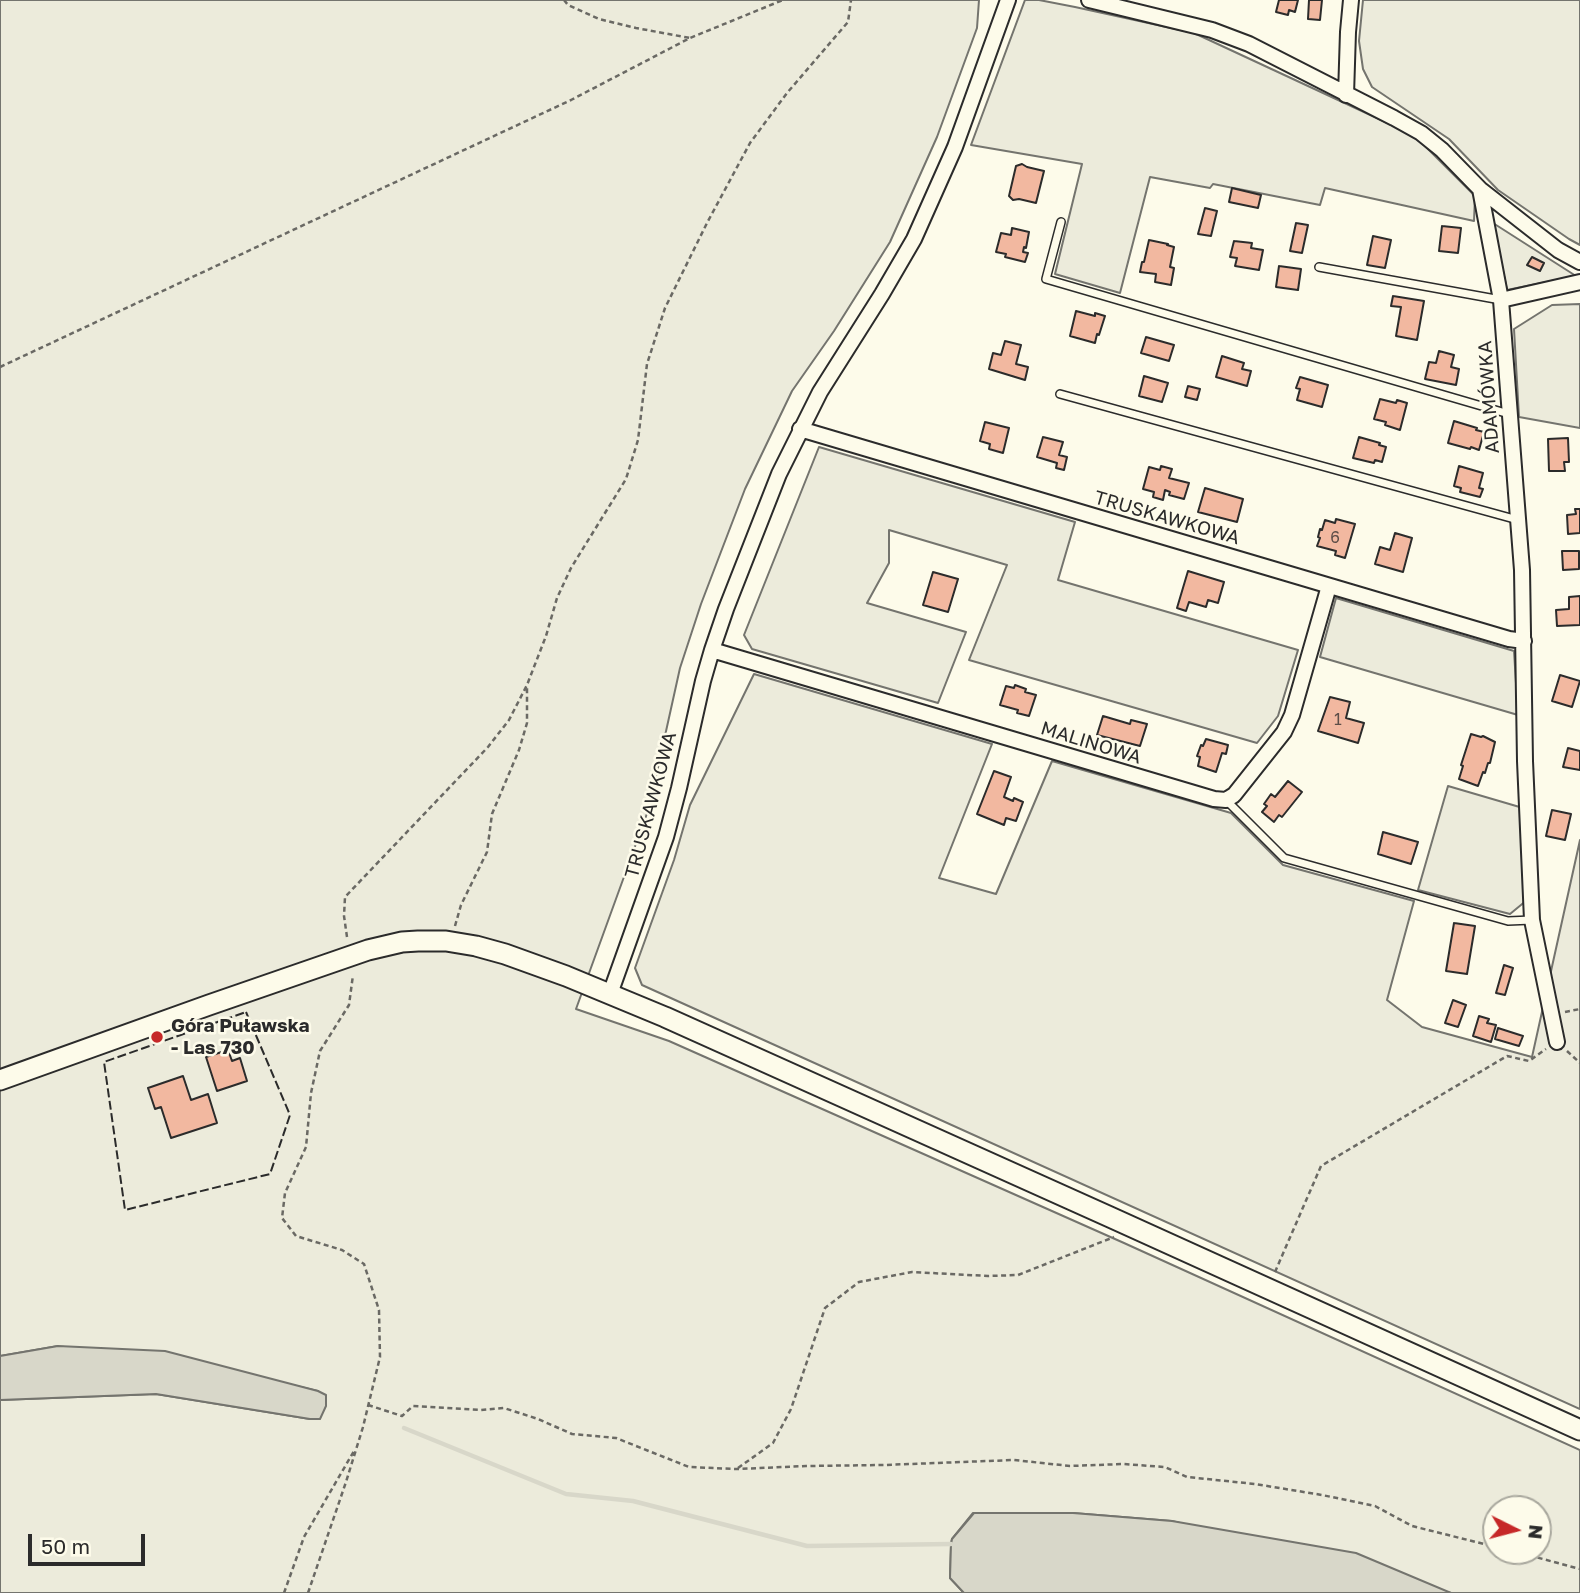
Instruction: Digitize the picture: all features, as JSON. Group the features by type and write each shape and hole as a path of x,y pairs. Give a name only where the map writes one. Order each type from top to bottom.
{"street":[{"name":"TRUSKAWKOWA","path":"610,994 666,837 712,650 775,486 820,392 914,239 955,147 1008,0"},
{"path":"1090,0 1212,30 1249,44 1421,133 1442,150 1480,189 1558,250 1580,262"},
{"path":"1346,94 1351,0"},
{"name":"ADAMÓWKA","path":"1480,189 1501,300 1522,570 1525,761 1532,920 1557,1042"},
{"path":"1501,300 1580,282"},
{"name":"TRUSKAWKOWA","path":"800,429 1509,639 1524,640"},
{"path":"1226,800 1234,795 1283,732 1292,715 1329,586"},
{"name":"MALINOWA","path":"712,650 1214,799 1226,800"},
{"path":"0,1080 349,955 402,942 452,942 505,954 610,994 798,1076 1580,1430"}],"lane":[{"path":"1061,222 1046,279 1510,414"},
{"path":"1319,267 1501,300"},
{"path":"1060,394 1518,520"},
{"path":"1226,800 1284,858 1508,920 1532,920"}],"path":[{"path":"564,0 568,5 598,19 636,29 690,38"},
{"path":"0,367 571,100 690,38 783,0"},
{"path":"308,1593 357,1445 380,1357 379,1310 364,1264 342,1250 296,1236 282,1218 285,1193 306,1147 311,1093 320,1051 349,1005 354,979 344,916 345,897 488,747 509,720 527,685 557,598 571,568 626,479 638,440 647,364 665,308 706,223 750,143 787,93 848,22 851,0"},
{"path":"452,942 461,905 487,852 492,814 519,750 527,723 527,685"},
{"path":"1268,1288 1321,1166 1507,1056 1529,1061 1557,1042"},
{"path":"737,1469 773,1443 790,1409 825,1308 859,1282 912,1272 1018,1275 1136,1228"},
{"path":"368,1405 402,1416 413,1406 481,1410 504,1408 572,1434 616,1438 689,1467 737,1469 1014,1460 1070,1466 1123,1464 1166,1467 1187,1476 1322,1495 1375,1507 1412,1526 1482,1543"},
{"path":"284,1593 304,1537 357,1445"},
{"path":"1552,1561 1580,1569"}],"shaded area":[{"path":"0,0 979,0 977,28 937,137 890,242 834,331 792,391 745,489 701,604 680,668 649,808 576,1009 669,1041 1580,1450 1580,1593 1451,1593 1172,1521 1073,1513 973,1513 951,1544 950,1578 964,1593 0,1593 0,1400 156,1394 310,1419 318,1391 279,1382 58,1346 0,1356"},
{"path":"1025,0 1075,7 1194,33 1394,126 1420,141 1475,196 1474,221 1325,188 1320,205 1213,184 1210,188 1150,177 1120,293 1055,274 1082,164 971,145"},
{"path":"1363,0 1580,0 1580,245 1498,190 1449,139 1372,87 1363,69 1359,41"},
{"path":"1493,223 1576,276 1507,290"},
{"path":"1580,304 1580,428 1519,417 1514,329 1552,305"},
{"path":"819,447 1075,522 1058,580 1298,650 1278,716 1257,743 969,660 1007,565 889,530 889,563 867,603 966,632 938,703 752,649 744,635"},
{"path":"1336,598 1514,651 1518,715 1320,657"},
{"path":"754,674 992,744 939,878 996,894 1052,761 1231,813 1283,865 1414,901 1387,1000 1422,1027 1532,1057 1580,840 1580,1409 642,985 635,968 674,860 690,805"},
{"path":"1448,786 1523,808 1527,900 1510,914 1418,890"},
{"path":"58,1346 165,1351 318,1391 326,1395 326,1406 320,1419 310,1419 156,1394 0,1400 0,1356"},
{"path":"974,1513 1073,1513 1172,1521 1356,1553 1451,1593 964,1593 950,1578 951,1544 952,1539"}],"building":[{"path":"1279,0 1298,0 1295,12 1289,10 1288,15 1276,12"},
{"path":"1309,0 1322,0 1320,20 1308,19"},
{"path":"1022,164 1044,171 1036,203 1013,200 1009,196 1016,166"},
{"path":"1232,188 1261,195 1258,208 1229,202"},
{"path":"1205,208 1217,211 1211,236 1198,234"},
{"path":"1296,223 1308,225 1302,253 1290,251"},
{"path":"1442,226 1461,228 1458,253 1439,251"},
{"path":"1012,228 1029,232 1023,252 1028,253 1025,262 996,252 1001,233 1011,235"},
{"path":"1373,236 1391,240 1385,268 1367,265"},
{"path":"1149,240 1174,247 1170,267 1174,268 1171,285 1155,282 1156,274 1140,272"},
{"path":"1234,241 1252,243 1251,248 1263,250 1259,270 1235,266 1237,258 1230,257"},
{"path":"1532,257 1544,263 1540,271 1527,265"},
{"path":"1279,266 1301,269 1298,290 1276,287"},
{"path":"1393,296 1424,301 1417,340 1396,336 1401,307 1391,306"},
{"path":"1076,311 1105,316 1095,343 1070,336"},
{"path":"1146,337 1174,345 1169,361 1141,353"},
{"path":"1005,341 1021,345 1016,364 1028,367 1025,380 989,369 993,353 1001,355"},
{"path":"1439,351 1454,355 1451,367 1459,369 1456,385 1425,379 1429,362 1436,363"},
{"path":"1222,356 1244,363 1242,369 1251,371 1247,386 1216,377"},
{"path":"1144,376 1168,383 1162,402 1139,396"},
{"path":"1300,377 1328,385 1322,407 1297,400 1300,389 1296,388"},
{"path":"1188,386 1200,389 1197,400 1185,397"},
{"path":"1380,399 1407,403 1400,430 1374,419"},
{"path":"1454,421 1484,432 1479,450 1448,443"},
{"path":"985,422 1009,428 1003,453 989,449 990,444 980,441"},
{"path":"1043,437 1063,442 1059,455 1067,457 1064,470 1056,468 1057,463 1037,457"},
{"path":"1359,437 1386,447 1382,462 1353,458"},
{"path":"1568,438 1569,462 1564,462 1565,471 1549,471 1548,439"},
{"path":"1161,466 1172,469 1169,478 1189,483 1184,499 1169,495 1170,492 1165,490 1163,500 1153,497 1154,492 1143,489 1149,467 1160,470"},
{"path":"1459,466 1483,473 1479,488 1483,489 1480,497 1460,492 1461,488 1454,486"},
{"path":"1205,488 1243,499 1237,522 1198,512"},
{"path":"1575,509 1580,509 1580,533 1568,534 1567,515 1576,514"},
{"path":"1336,519 1355,524 1345,558 1335,555 1336,551 1317,546 1320,529 1322,530 1325,520 1335,523"},
{"path":"1395,533 1412,538 1403,572 1375,564 1380,547 1390,550"},
{"path":"1562,551 1579,551 1579,569 1563,570"},
{"path":"1188,571 1224,582 1218,603 1208,600 1206,607 1189,602 1186,611 1177,608"},
{"path":"933,572 958,579 948,612 923,605"},
{"path":"1580,596 1580,625 1557,626 1556,610 1569,609 1569,597"},
{"path":"1560,675 1580,681 1572,707 1552,701"},
{"path":"1015,685 1036,695 1029,716 1000,705 1006,686 1014,688"},
{"path":"1330,697 1350,702 1346,718 1364,723 1358,743 1318,731"},
{"path":"1103,716 1130,724 1131,720 1147,724 1140,746 1097,735"},
{"path":"1471,734 1495,742 1490,763 1478,786 1459,779"},
{"path":"1206,739 1228,745 1226,754 1222,753 1216,772 1198,766 1200,757 1197,756"},
{"path":"1568,748 1580,751 1580,770 1563,767"},
{"path":"994,771 1011,777 1004,797 1023,802 1016,821 1006,818 1004,825 977,814"},
{"path":"1288,781 1302,792 1282,817 1279,815 1274,822 1262,812 1267,806 1264,804 1271,794 1275,797"},
{"path":"1552,810 1571,814 1565,840 1546,836"},
{"path":"1383,832 1418,842 1411,864 1378,854"},
{"path":"1454,923 1475,926 1467,974 1446,971"},
{"path":"1504,965 1513,968 1505,995 1496,993"},
{"path":"1453,1000 1466,1005 1458,1027 1445,1023"},
{"path":"1479,1016 1489,1019 1487,1023 1496,1025 1491,1042 1473,1036"},
{"path":"1498,1028 1523,1036 1519,1046 1495,1039"},
{"path":"228,1050 232,1061 240,1058 247,1081 217,1091 206,1057"},
{"path":"183,1076 191,1100 208,1094 217,1123 171,1138 161,1107 155,1109 148,1088"}],"waterway":[{"path":"404,1428 566,1494 633,1501 807,1546 951,1544"}],"fence":[{"path":"246,1012 290,1115 270,1174 125,1210 104,1062 246,1012"}],"place":[{"name":"Góra Puławska - Las 730","path":"157,1037"}]}
